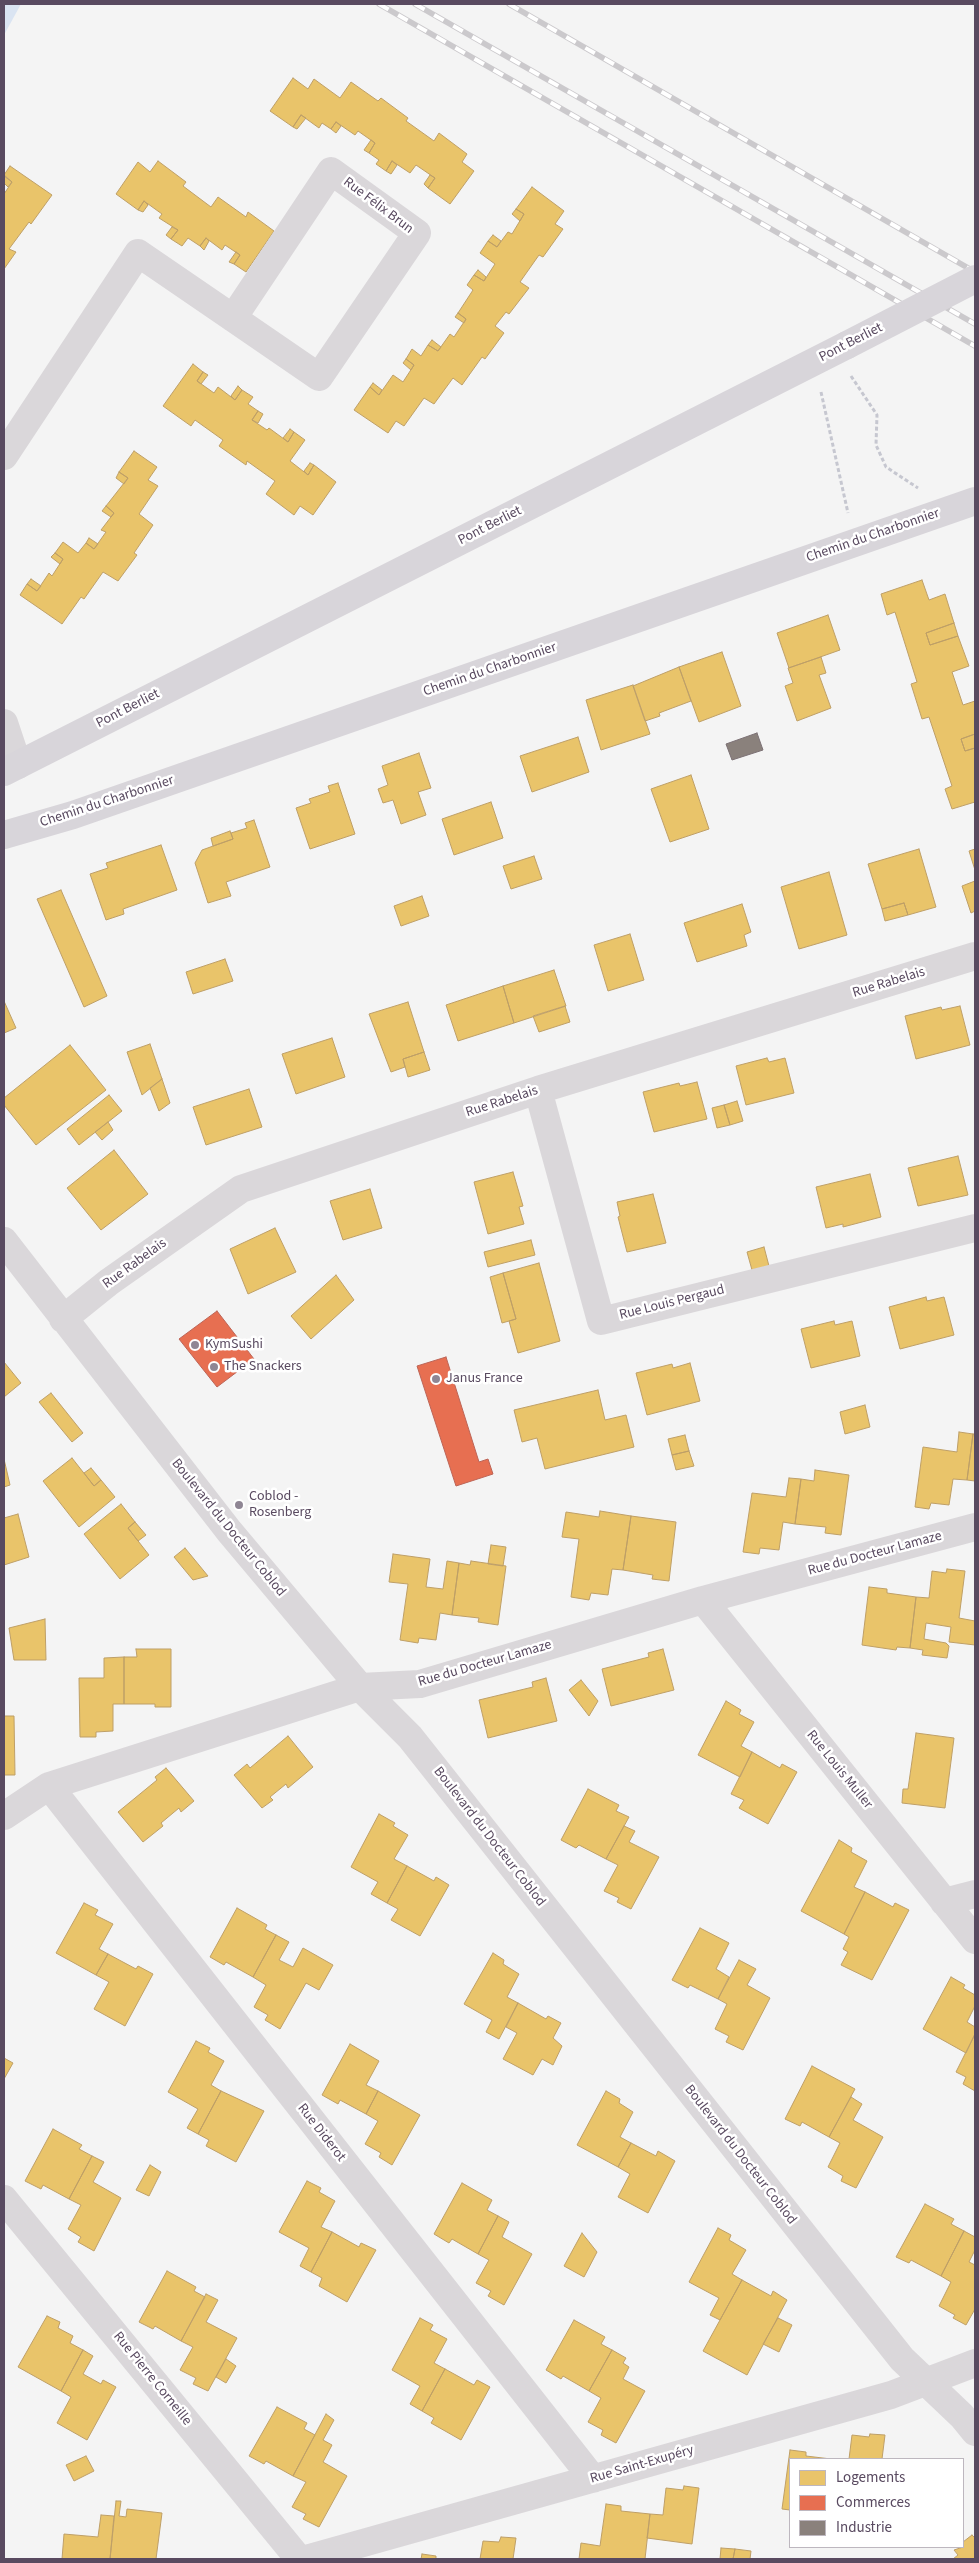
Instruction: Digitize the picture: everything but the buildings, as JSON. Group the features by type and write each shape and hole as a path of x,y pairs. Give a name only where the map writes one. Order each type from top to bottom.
{"street":[{"name":"Rue Félix Brun","path":"4,456 138,253 319,377 417,233 331,171 233,318"},
{"name":"Pont Berliet","path":"11,768 975,279"},
{"name":"Chemin du Charbonnier","path":"4,835 72,815 975,501"},
{"path":"4,723 11,768"},
{"name":"Rue Rabelais","path":"62,1319 109,1282 241,1189 538,1090 975,956"},
{"name":"Rue Louis Pergaud","path":"538,1090 601,1321 975,1228"},
{"name":"Boulevard du Docteur Coblod","path":"4,1241 62,1319 229,1531 360,1686 410,1737 902,2360 962,2416 975,2432"},
{"name":"Rue du Docteur Lamaze","path":"4,1816 49,1786 360,1686 420,1684 703,1600 975,1527"},
{"name":"Rue Louis Muller","path":"703,1600 975,1940"},
{"name":"Rue Diderot","path":"49,1786 593,2479"},
{"path":"944,1902 975,1894"},
{"name":"Rue Pierre Corneille","path":"4,2199 299,2559"},
{"name":"Rue Saint-Exupéry","path":"306,2559 891,2395 926,2383 975,2362"}],"path":[{"path":"853,342 851,376 877,415 876,445 886,467 911,482 946,511"},
{"path":"814,361 854,543"}],"shaded area":[{"path":"4,4 21,4 4,35"}],"railway":[{"path":"379,4 975,346"},
{"path":"415,4 975,324"},
{"path":"509,4 975,272"}],"place":[{"name":"KymSushi","path":"195,1345"},
{"name":"The Snackers","path":"214,1367"},
{"name":"Janus France","path":"436,1379"},
{"name":"Coblod - Rosenberg","path":"239,1505"}]}
